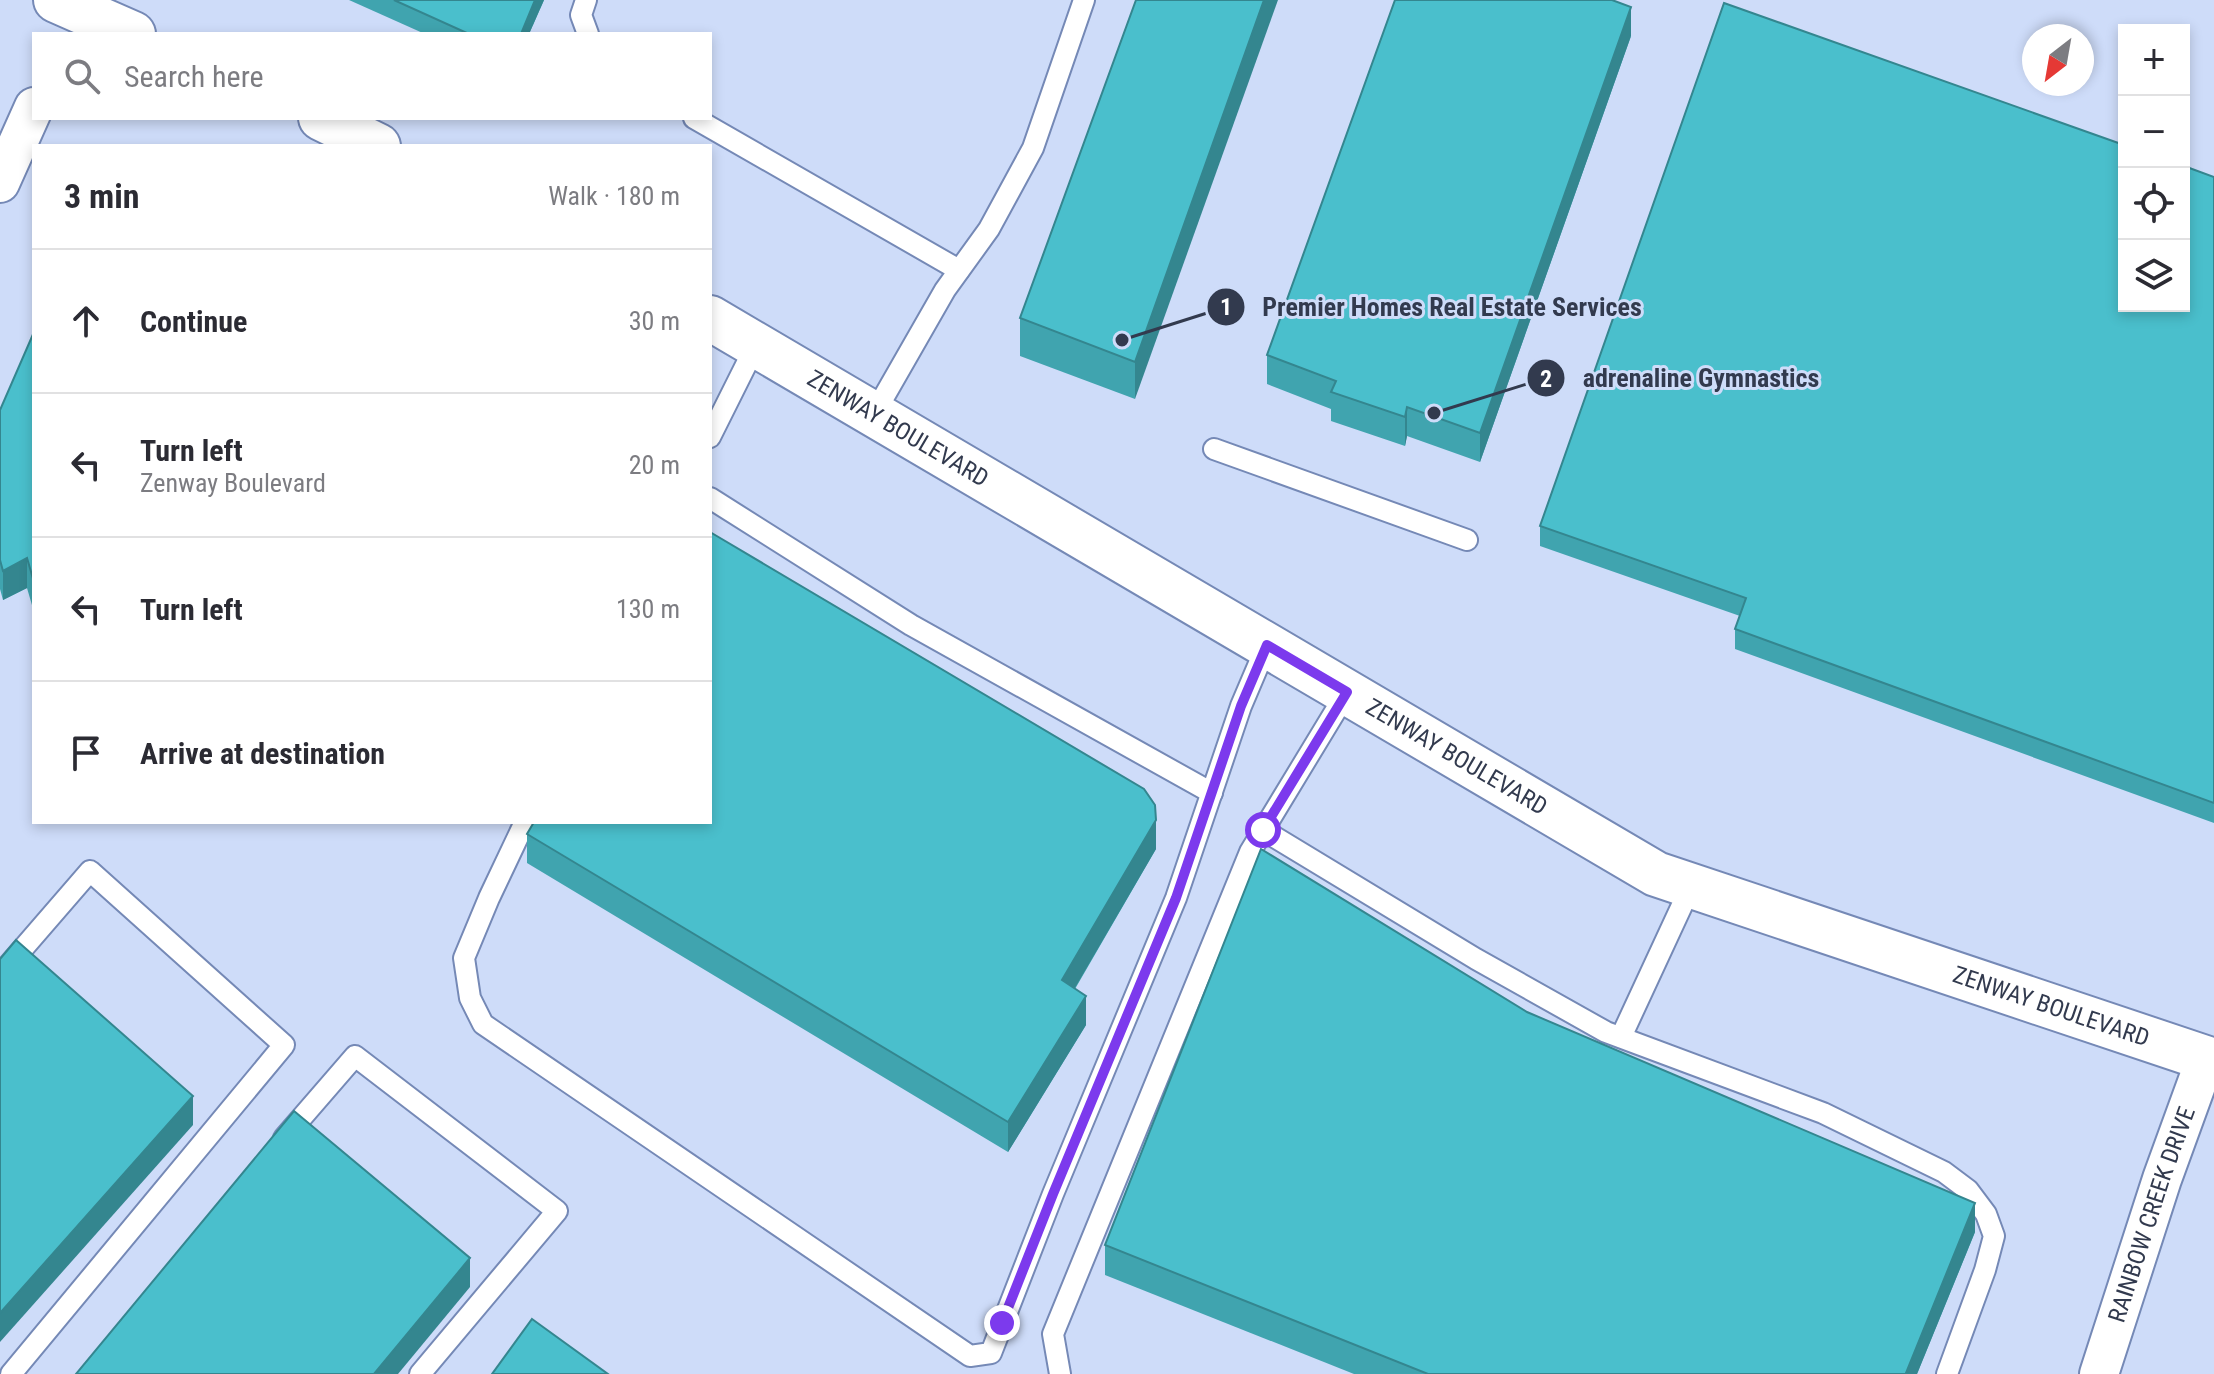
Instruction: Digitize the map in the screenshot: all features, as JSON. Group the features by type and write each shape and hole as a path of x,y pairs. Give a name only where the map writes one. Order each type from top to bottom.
{"street":[{"path":"70,11 128,32"},
{"path":"0,183 32,111"},
{"path":"325,120 374,144"},
{"name":"ZENWAY BOULEVARD","path":"712,319 1656,874 2210,1059"},
{"name":"RAINBOW CREEK DRIVE","path":"2099,1374 2162,1179 2210,1059"}],"lane":[{"path":"586,0 581,15 587,32"},
{"path":"874,414 945,290 989,229 1033,148 1084,0"},
{"path":"697,120 959,270"},
{"path":"712,433 756,345"},
{"path":"1214,449 1467,540"},
{"path":"712,499 911,625 1212,793"},
{"path":"524,824 464,958 470,998 483,1024 970,1356 991,1353 1053,1194 1176,898 1241,706 1267,645"},
{"path":"1060,1374 1053,1334 1250,852 1347,692"},
{"path":"1263,830 1476,959 1606,1032 1823,1113 1944,1172 1968,1190 1986,1214 1994,1236 1985,1270 1947,1374"},
{"path":"0,975 90,871 284,1045 11,1374"},
{"path":"1621,1037 1691,886"},
{"path":"275,1150 355,1056 557,1211 420,1374"}],"building":[{"path":"394,0 535,0 522,32 465,32"},
{"path":"1136,0 1264,0 1135,362 1020,318"},
{"path":"1395,0 1612,0 1631,7 1480,433 1407,407 1405,417 1331,392 1336,381 1267,355"},
{"path":"1724,3 2118,143 2118,312 2190,312 2190,168 2214,177 2214,803 1735,629 1746,598 1540,526"},
{"path":"32,337 32,575 27,558 3,571 0,560 0,410"},
{"path":"712,533 1144,789 1155,805 1156,820 1062,980 1086,996 1008,1122 527,834 533,824 712,824"},
{"path":"1261,849 1527,1012 1975,1203 1908,1374 1428,1374 1105,1245"},
{"path":"16,940 193,1096 0,1313 0,959"},
{"path":"294,1111 470,1258 374,1374 76,1374"},
{"path":"532,1319 608,1374 492,1374"}],"place":[{"name":"Premier Homes Real Estate Services","path":"1122,340"},
{"name":"adrenaline Gymnastics","path":"1434,413"}],"route":[{"path":"1002,1323 1176,898 1241,706 1267,645 1347,692 1263,830"}]}
